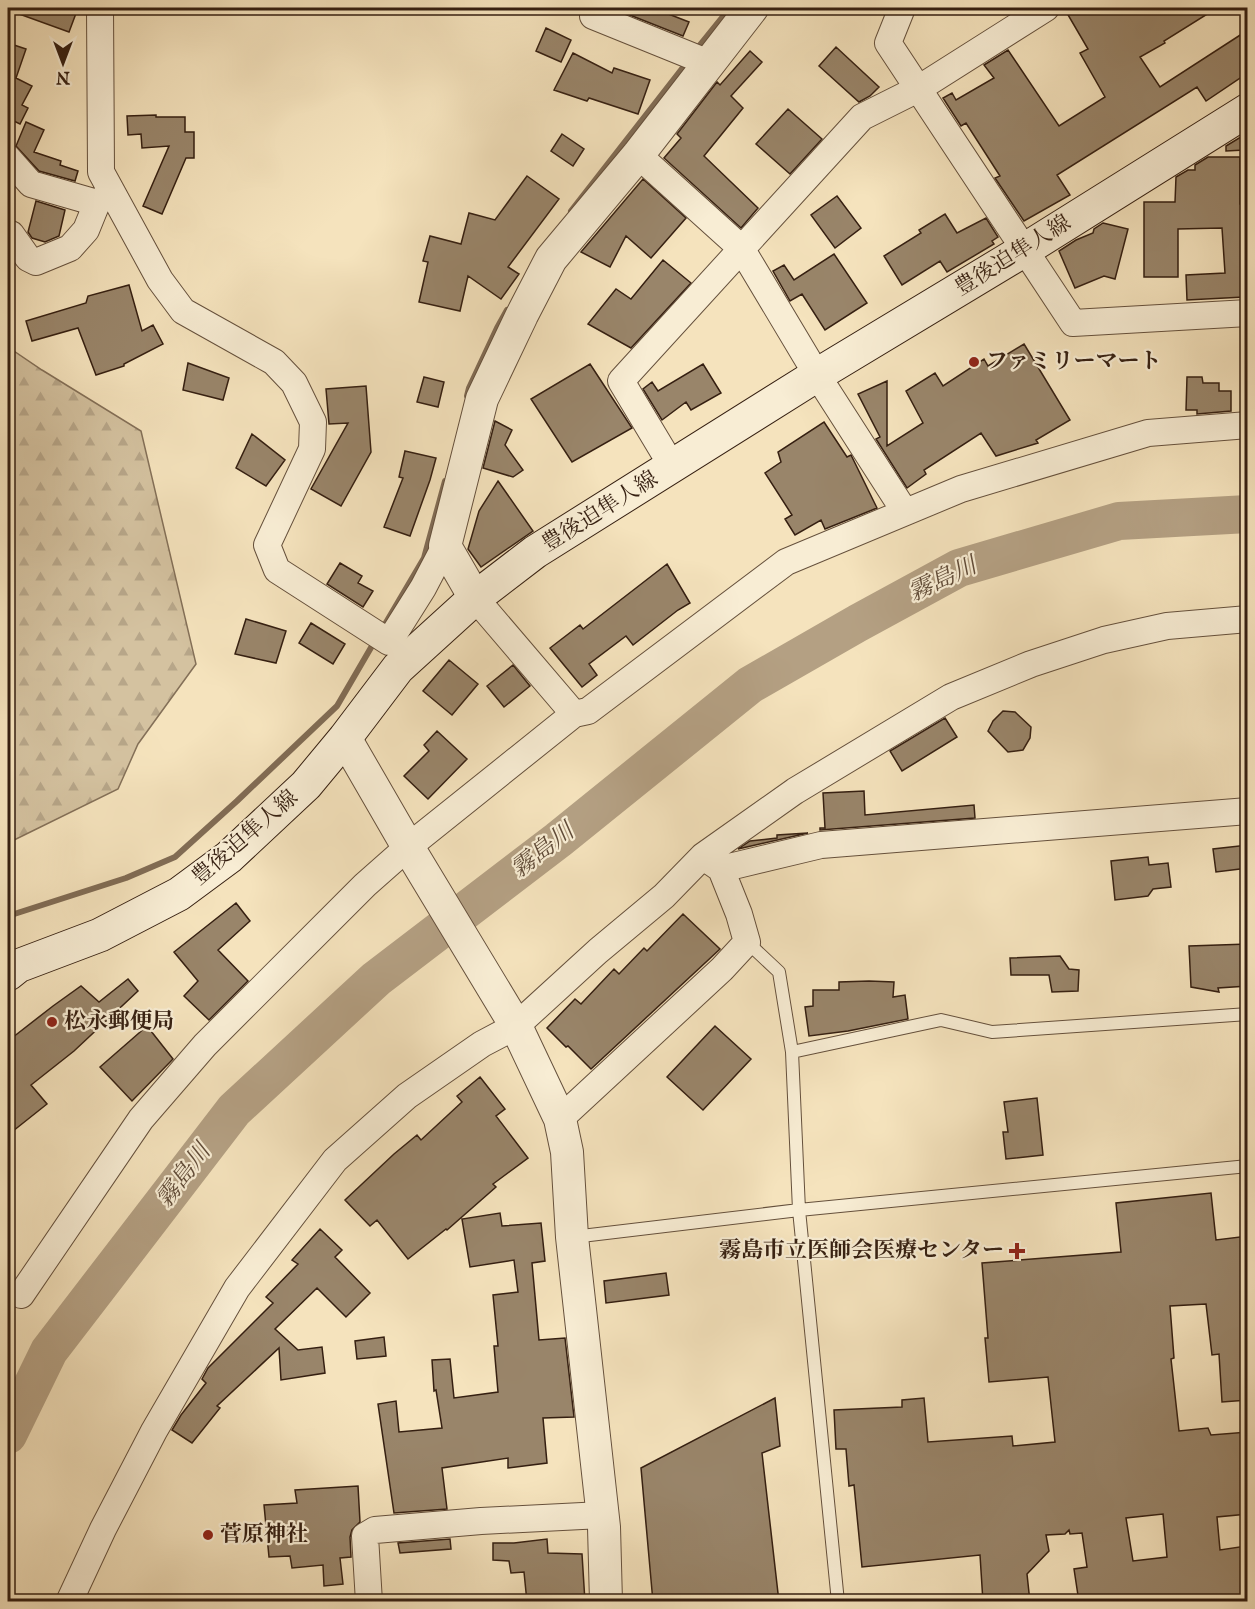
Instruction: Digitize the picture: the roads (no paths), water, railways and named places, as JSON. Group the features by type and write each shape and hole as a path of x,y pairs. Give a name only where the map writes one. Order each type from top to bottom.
{"main road":[{"name":"豊後迫隼人線","path":"8,974 18,966 100,934 179,894 229,857 306,785 398,668 476,598 535,552 817,375 1026,249 1248,110"}],"street":[{"path":"100,8 101,172 105,197 183,311 274,362 294,383 313,422 312,449 267,545 277,570 380,637 423,588 445,546 482,399 551,259 638,154 752,8"},
{"path":"902,8 888,43 1073,323 1248,313"},
{"path":"672,466 621,381 862,117 918,89 1046,8"},
{"path":"593,16 708,62"},
{"path":"638,154 741,248 817,375 905,512"},
{"path":"8,158 32,184 105,197"},
{"path":"8,232 28,258 36,262 70,248 86,230 105,197"},
{"path":"21,1295 141,1119 205,1045 365,885 408,847 574,714 588,711 786,562 961,489 1148,433 1248,425"},
{"path":"445,546 476,598 574,714"},
{"path":"69,1602 103,1529 154,1431 237,1288 335,1160 407,1096 482,1044 516,1026 598,951 664,896 712,863 795,791 951,697 1031,664 1104,640 1167,626 1248,619"},
{"path":"345,738 516,1026 560,1119 567,1152 572,1237 602,1515 606,1602"},
{"path":"712,863 821,844 1248,811"},
{"path":"560,1119 722,969 747,942 739,914 712,863"},
{"path":"369,1602 365,1536 375,1530 481,1521 602,1515"}],"lane":[{"path":"747,942 779,972 792,1052 799,1210 838,1602"},
{"path":"792,1052 941,1020 992,1032 1248,1014"},
{"path":"572,1237 799,1210 1248,1166"}],"waterway":[{"path":"696,50 730,8"},
{"path":"571,211 688,61"},
{"path":"467,396 507,310"},
{"path":"381,631 424,558 445,481"},
{"name":"霧島川","path":"8,1435 49,1351 234,1110 376,979 558,840 750,685 959,568 1119,521 1248,514"},
{"path":"8,916 126,878 175,857 337,706 376,639"}],"place":[{"name":"ファミリーマート","path":"974,362"},
{"name":"松永郵便局","path":"52,1022"},
{"name":"霧島市立医師会医療センター","path":"1017,1251"},
{"name":"菅原神社","path":"208,1535"}]}
